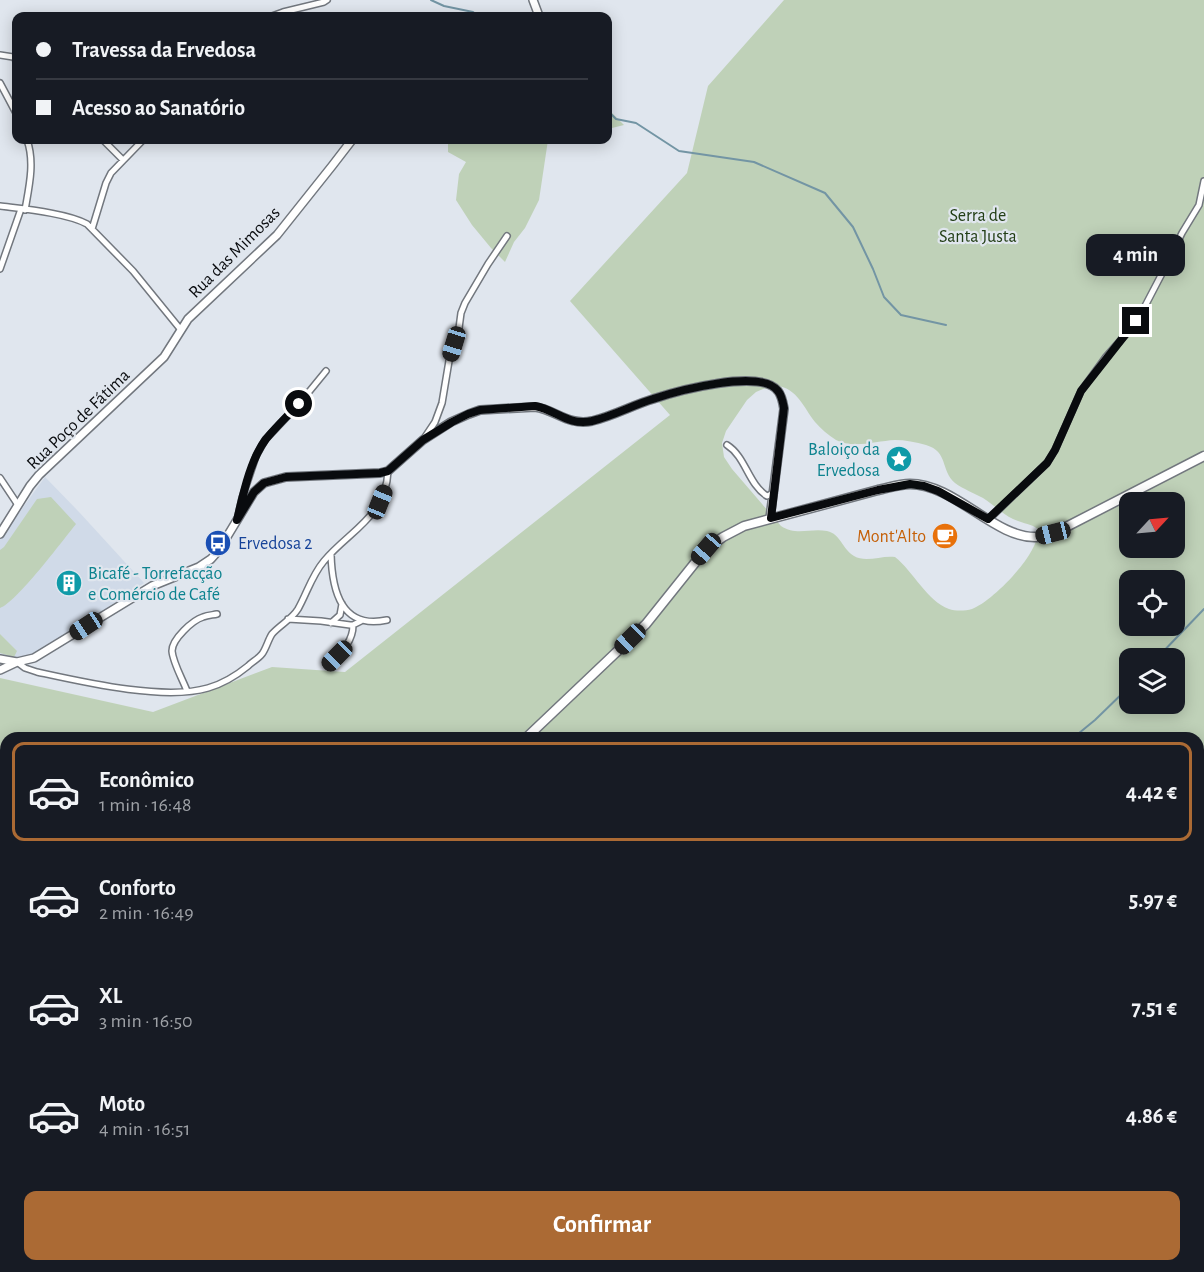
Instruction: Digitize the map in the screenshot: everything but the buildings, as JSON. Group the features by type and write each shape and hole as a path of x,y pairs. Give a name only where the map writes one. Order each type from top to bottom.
{"main road":[{"path":"532,732 646,624 706,549 744,526 910,484 938,491 1010,531 1024,536 1038,537 1053,533 1204,456"}],"street":[{"path":"283,12 327,0"},
{"path":"0,83 12,106"},
{"path":"0,269 23,209 31,166 29,144"},
{"path":"107,144 123,160"},
{"path":"92,229 111,173 138,144"},
{"name":"Rua das Mimosas","path":"181,330 190,317 277,235 349,144"},
{"path":"988,519 1047,463 1081,391 1144,308 1199,205 1204,181"},
{"path":"0,206 81,220 133,271 181,330"},
{"path":"423,440 435,422 442,403 449,361 465,303 507,236"},
{"name":"Rua Poço de Fátima","path":"0,534 39,475 164,357 181,330"},
{"path":"237,520 253,464 265,440 326,371"},
{"path":"0,670 17,662 34,658 152,586 199,567 211,559 219,550 254,492 264,483 286,477 388,471 423,440 452,422 480,410 535,406 567,420 592,421 652,399 690,389 740,381 769,384 777,390 784,408 774,493 775,517"},
{"path":"727,446 734,450 764,495 774,493"},
{"path":"0,659 17,662 37,672 118,687 156,692 209,688 243,670 262,654 271,636 297,611 314,575 325,560 372,516 388,483 388,471"},
{"path":"0,478 18,505"},
{"path":"331,554 335,589 342,604 361,621"},
{"path":"331,623 340,615 342,604"},
{"path":"187,691 175,662 173,646 194,622 202,617 217,614"},
{"path":"288,619 353,625 361,621 387,621"},
{"path":"328,665 350,641 353,625"}],"shaded area":[{"path":"45,477 144,583 73,631 29,656 7,658 0,655 0,539"}],"green space":[{"name":"Serra de Santa Justa","path":"784,0 1204,0 1204,732 0,732 0,678 153,712 272,667 345,672 670,415 570,301 687,173 708,86","holes":["777,386 795,395 820,427 843,443 899,440 933,448 938,452 947,473 955,483 983,498 1009,517 1038,529 1037,539 1024,562 1003,586 981,604 966,610 949,609 927,593 895,557 859,558 850,553 839,538 832,533 821,530 792,531 781,526 732,469 724,457 722,443 726,431 747,400 756,392"]},
{"path":"612,113 624,125 612,128"},
{"path":"448,144 547,144 539,200 505,262 472,225 456,200 459,174 466,162 448,152"},
{"path":"51,497 76,524 28,583 0,608 0,550 37,499"},
{"path":"0,634 17,651 14,657 0,653"}],"waterway":[{"path":"431,0 444,6 473,12"},
{"path":"612,115 616,119 636,123 679,151 754,162 825,193 853,227 884,297 901,315 946,325"},
{"path":"1167,648 1204,609"},
{"path":"1080,732 1119,697"}],"place":[{"name":"Baloiço da Ervedosa","path":"899,459"},
{"name":"Mont'Alto","path":"945,536"},
{"name":"Ervedosa 2","path":"218,543"},
{"name":"Bicafé - Torrefacção e Comércio de Café","path":"69,583"}],"route":[{"path":"299,404 265,440 256,456 237,520 254,492 264,483 286,477 388,471 423,440 452,422 480,410 535,406 567,420 592,421 669,394 740,381 769,384 777,390 784,408 771,518 910,484 938,491 988,519 1047,463 1081,391 1136,321"}]}
